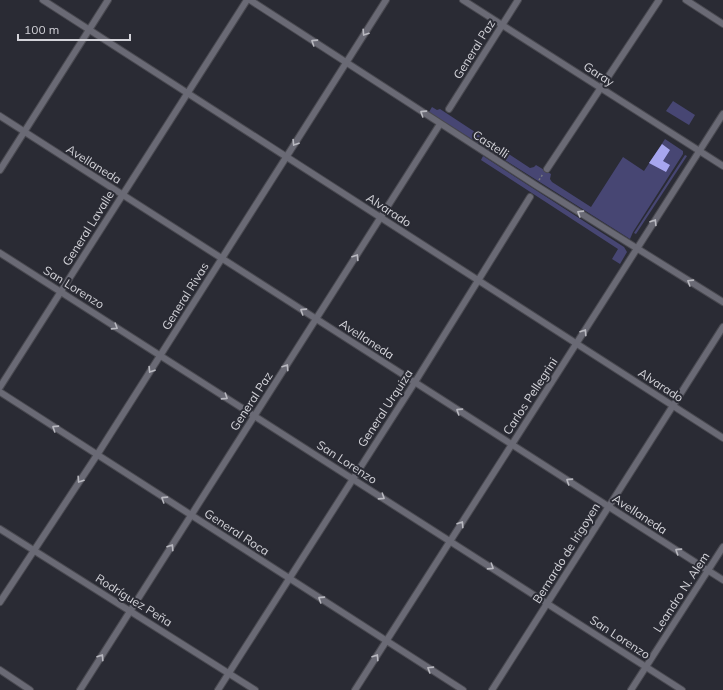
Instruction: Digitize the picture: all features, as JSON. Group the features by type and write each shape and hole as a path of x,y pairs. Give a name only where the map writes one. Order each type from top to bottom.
{"street":[{"name":"Alvarado","path":"43,0 723,438"},
{"path":"0,170 108,0"},
{"name":"Castelli","path":"248,0 535,185 723,302"},
{"name":"General Lavalle","path":"0,387 122,194 248,0"},
{"name":"General Rivas","path":"0,602 97,455 386,0"},
{"name":"Garay","path":"463,0 723,166"},
{"name":"General Paz","path":"449,109 518,0"},
{"path":"547,169 659,0"},
{"path":"686,0 723,24"},
{"name":"Carlos Pellegrini","path":"355,690 723,114"},
{"name":"Avellaneda","path":"0,116 723,580"},
{"name":"General Paz","path":"80,690 440,124"},
{"name":"General Urquiza","path":"218,690 415,382 530,198"},
{"name":"San Lorenzo","path":"0,253 682,690"},
{"name":"Bernardo de Irigoyen","path":"492,690 723,328"},
{"name":"General Roca","path":"0,392 463,690"},
{"name":"Rodríguez Peña","path":"0,529 255,690"},
{"name":"Leandro N. Alem","path":"631,690 723,547"},
{"path":"0,670 30,690"}],"path":[{"path":"535,185 547,169"}],"shaded area":[{"path":"673,101 695,115 689,125 666,111"},
{"path":"432,107 437,110 440,109 530,168 536,165 551,174 550,179 552,182 591,207 623,157 644,171 665,139 683,151 683,154 630,239 429,112"},
{"path":"685,155 687,156 636,234 634,233"},
{"path":"483,156 624,247 627,252 620,264 612,259 618,249 481,160"}],"building":[{"path":"662,144 670,150 663,161 670,165 666,172 649,163"}]}
